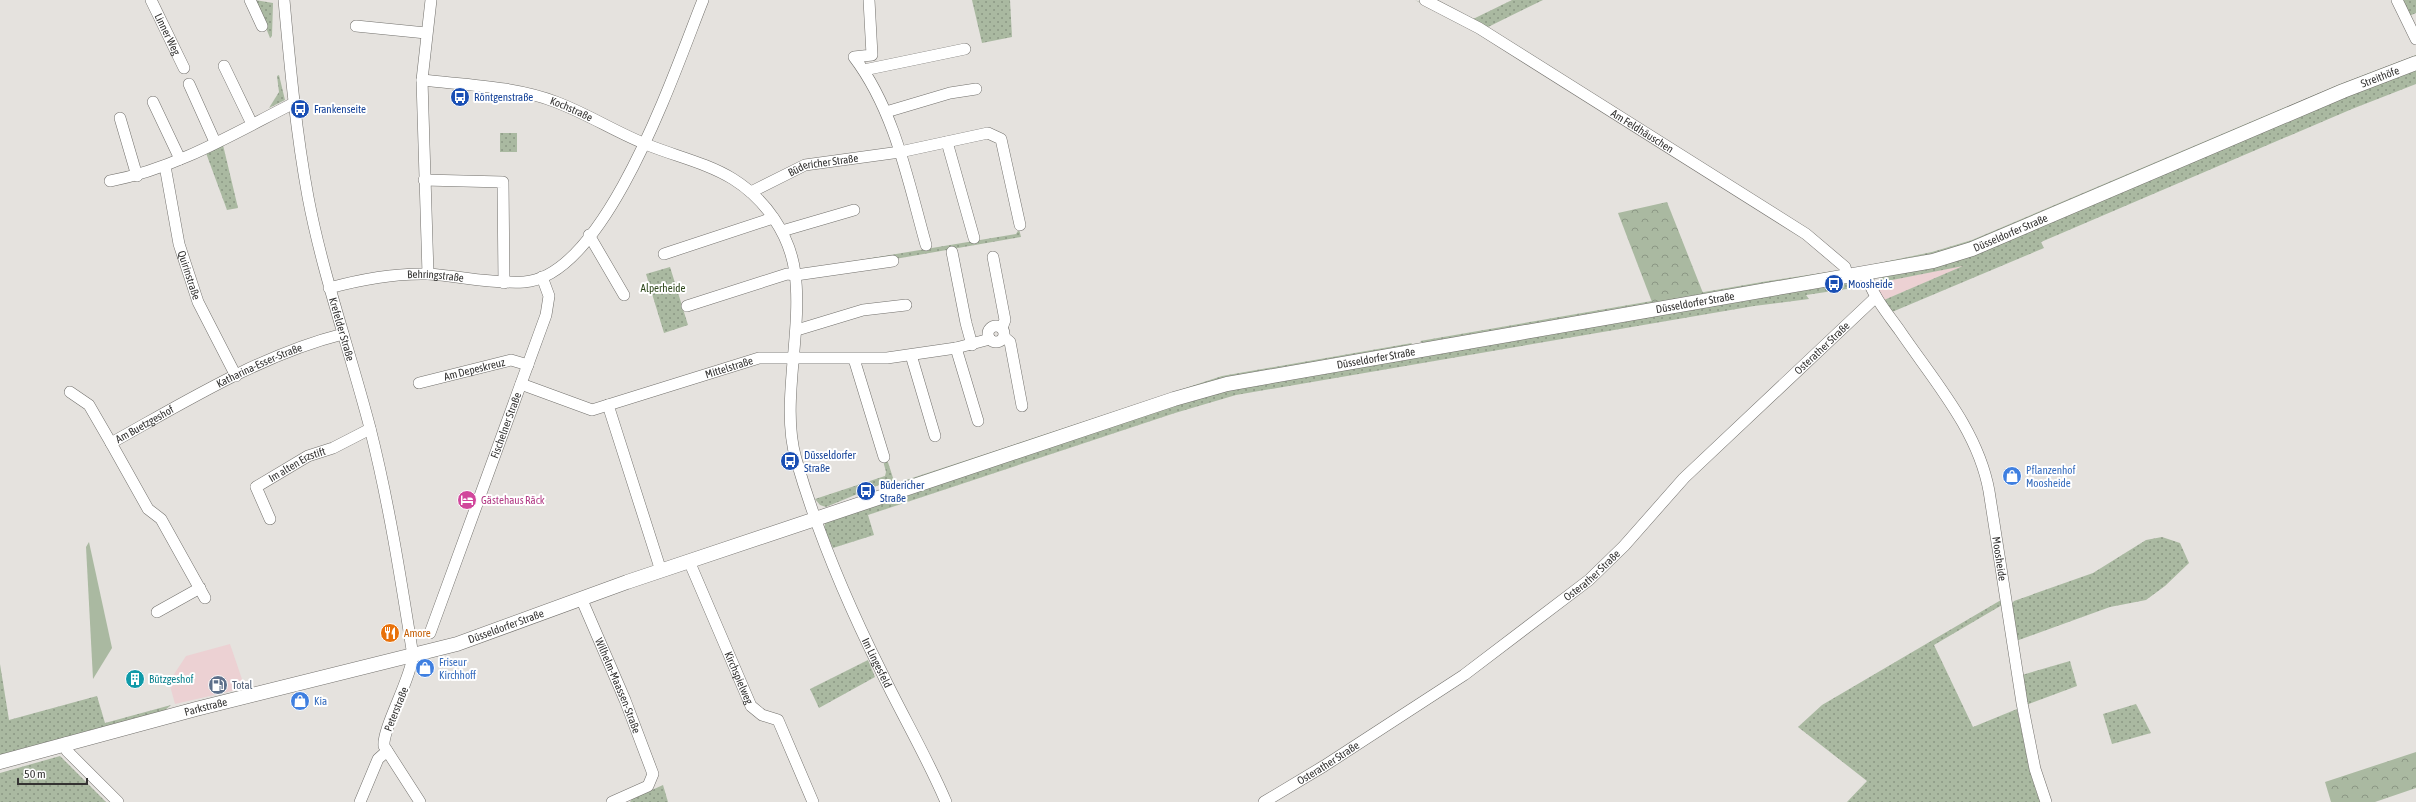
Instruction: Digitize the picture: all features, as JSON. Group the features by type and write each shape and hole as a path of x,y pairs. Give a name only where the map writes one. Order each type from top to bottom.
{"main road":[{"name":"Streithöfe","path":"2343,91 2416,62"},
{"name":"Düsseldorfer Straße","path":"413,656 470,640 581,598 690,561 1174,399 1227,384 1866,274 1933,261 1972,249 2343,91"},
{"name":"Parkstraße","path":"0,762 65,743 413,656"}],"street":[{"name":"Linner Weg","path":"151,0 184,68"},
{"path":"250,0 262,26"},
{"name":"Krefelder Straße","path":"284,0 294,103 308,198 329,288 370,429 382,481 413,656"},
{"path":"428,274 422,80 426,33 431,0"},
{"path":"542,277 570,259 608,210 622,189 645,144 703,0"},
{"path":"869,0 872,55 854,57 864,70 886,112 900,152 926,245"},
{"name":"Am Feldhäuschen","path":"1425,0 1485,32 1806,234 1845,267 1848,277"},
{"path":"2397,0 2416,39"},
{"path":"356,26 426,33"},
{"path":"864,70 965,49"},
{"path":"224,66 252,124"},
{"name":"Kochstraße","path":"422,80 516,91 539,97 575,110 645,144"},
{"path":"188,84 215,142"},
{"path":"886,112 950,93 976,89"},
{"path":"153,102 180,159"},
{"path":"110,181 137,176 165,166 294,103"},
{"path":"120,118 137,176"},
{"name":"Büdericher Straße","path":"751,192 804,166 900,152 988,133 1001,139 1020,225"},
{"path":"947,142 974,238"},
{"path":"645,144 716,170 751,192 774,218 782,231 793,260 796,275 797,330 791,418 795,455 814,520"},
{"name":"Quirinstraße","path":"165,166 179,244 198,302 236,376"},
{"path":"424,180 503,182 504,282"},
{"path":"782,231 854,210"},
{"path":"664,254 774,218"},
{"path":"589,235 624,295"},
{"path":"952,252 966,323 972,345"},
{"path":"993,257 1005,320 1003,333 1010,342 1022,406"},
{"path":"687,306 787,274 796,275 893,261"},
{"name":"Behringstraße","path":"329,288 387,274 428,274 504,282 526,282 542,277"},
{"name":"Moosheide","path":"1866,274 1876,297 1958,416 1980,454 1989,491 2027,730 2036,774 2046,802"},
{"name":"Fischelner Straße","path":"430,633 546,315 549,296 542,277"},
{"name":"Osterather Straße","path":"1264,802 1324,766 1464,675 1589,580 1624,546 1684,478 1876,297"},
{"path":"797,330 863,310 906,305"},
{"name":"Mittelstraße","path":"521,384 592,410 759,358 795,356 854,359 910,355 972,345 990,339 988,333 990,329 995,326 1003,333"},
{"name":"Katharina-Esser-Straße","path":"179,405 236,376 306,344 343,334"},
{"path":"956,348 978,421"},
{"path":"910,355 935,436"},
{"path":"854,359 884,457"},
{"name":"Am Depeskreuz","path":"419,383 510,360 528,366"},
{"name":"Am Buetzgeshof","path":"70,392 89,404 148,509 161,519 205,598"},
{"name":"Am Buetzgeshof","path":"111,444 179,405"},
{"path":"608,405 661,571"},
{"name":"Im alten Erzstift","path":"270,519 256,487 308,456 333,448 370,429"},
{"name":"Im Lingesfeld","path":"814,520 880,669 946,802"},
{"name":"Kirchspielweg","path":"690,561 751,706 762,715 778,720 813,802"},
{"path":"157,612 200,588"},
{"name":"Wilhelm-Maassen-Straße","path":"581,598 625,700 653,774 648,786 617,801"},
{"name":"Peterstraße","path":"387,751 385,738 410,676 413,656"},
{"path":"65,743 67,751 118,802"},
{"path":"360,802 378,759 387,751 420,802"}],"shaded area":[{"path":"1966,265 1882,301 1877,283"},
{"path":"230,644 245,688 175,704 169,682 186,656"}],"green space":[{"path":"255,0 273,3 272,36 270,38"},
{"path":"972,0 1010,0 1012,37 982,43"},
{"path":"1415,0 1447,14 1517,54 1705,172 1805,236 1836,261 1842,271 1840,273 1424,344 1420,341 1768,281 1841,270 1803,237 1704,173 1488,39"},
{"path":"1512,0 1543,0 1484,29 1469,21"},
{"path":"2401,0 2416,0 2416,13 2409,16"},
{"path":"2416,55 2416,57 1953,250 1850,269 1932,252 1972,240 2340,84"},
{"path":"2416,68 2416,84 2352,109 2041,242 2044,248 1892,312 1884,300 1963,266 1877,283 1884,275 1925,267"},
{"path":"279,75 285,100 269,108 279,92 277,76"},
{"path":"500,133 517,133 517,152 500,152"},
{"path":"223,145 238,208 227,210 206,153"},
{"path":"1667,202 1703,293 1652,302 1618,213"},
{"path":"1019,229 1021,237 895,259 806,269 1016,234"},
{"name":"Alperheide","path":"670,267 688,325 664,333 646,274"},
{"path":"1854,281 1853,288 1806,295 1809,299 1754,306 1236,395 1175,413 868,515 874,535 833,548 824,529 825,523 832,520 1219,391"},
{"path":"1412,343 1410,346 1252,373 899,484 881,487 879,485 826,507 820,505 815,499 885,476 886,472 882,457 886,456 894,481 903,481 1222,376"},
{"path":"2162,537 2180,543 2189,563 2165,586 2146,600 2110,607 2016,641 2011,605 2014,601 2093,573 2146,540"},
{"path":"89,542 112,648 93,679 86,547"},
{"path":"2001,600 2002,605 1934,645 1973,727 2017,709 2031,775 2040,802 1847,802 1867,781 1798,727 1822,705"},
{"path":"868,660 875,677 819,708 810,689"},
{"path":"2070,661 2077,686 2026,705 2022,675"},
{"path":"0,664 9,720 97,696 105,723 171,705 163,712 0,757"},
{"path":"2136,704 2151,733 2112,744 2103,714"},
{"path":"2416,752 2416,788 2375,802 2331,802 2325,782"},
{"path":"60,756 106,802 0,802 0,773"},
{"path":"663,785 668,802 630,802 632,799"}],"place":[{"name":"Röntgenstraße","path":"460,97"},
{"name":"Frankenseite","path":"300,109"},
{"name":"Moosheide","path":"1834,284"},
{"name":"Düsseldorfer Straße","path":"790,461"},
{"name":"Pflanzenhof Moosheide","path":"2012,476"},
{"name":"Büdericher Straße","path":"866,491"},
{"name":"Gästehaus Räck","path":"467,500"},
{"name":"Amore","path":"390,633"},
{"name":"Friseur Kirchhoff","path":"425,668"},
{"name":"Bützgeshof","path":"135,679"},
{"name":"Total","path":"218,685"},
{"name":"Kia","path":"300,701"}]}
